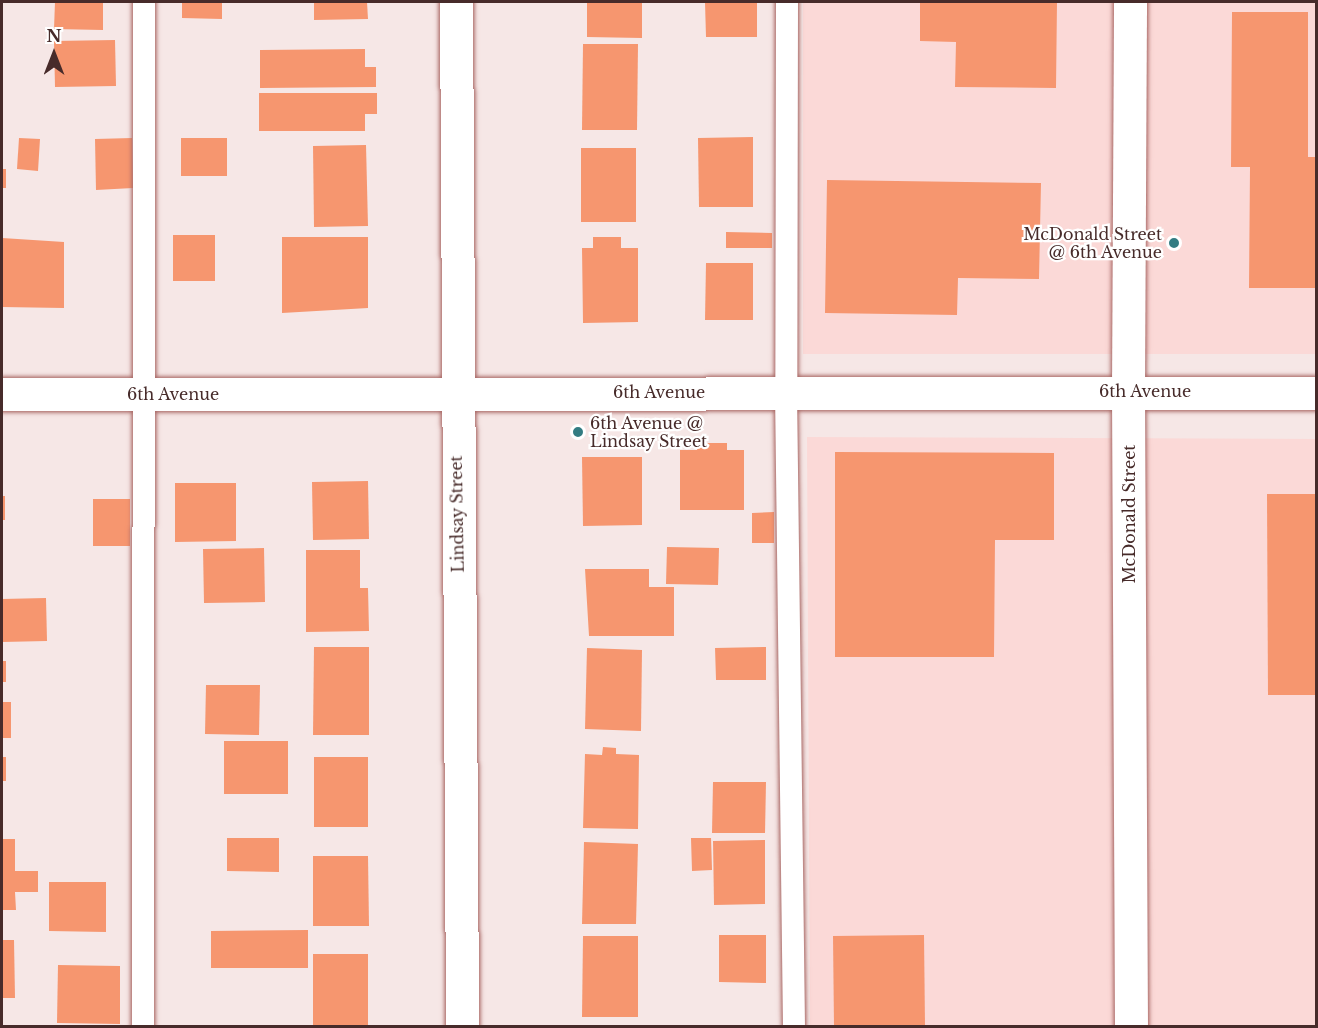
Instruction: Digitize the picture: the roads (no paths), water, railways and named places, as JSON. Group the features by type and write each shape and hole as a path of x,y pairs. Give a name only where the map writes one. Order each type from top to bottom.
{"street":[{"name":"Lindsay Street","path":"456,2 455,392 462,1026"},
{"name":"McDonald Street","path":"1130,2 1128,391 1131,1026"},
{"name":"6th Avenue","path":"2,394 786,391 1317,393"}],"lane":[{"path":"143,1026 144,2"},
{"path":"787,2 786,391 794,1026"}],"place":[{"name":"McDonald Street @ 6th Avenue","path":"1174,243"},
{"name":"6th Avenue @ Lindsay Street","path":"578,432"}]}
